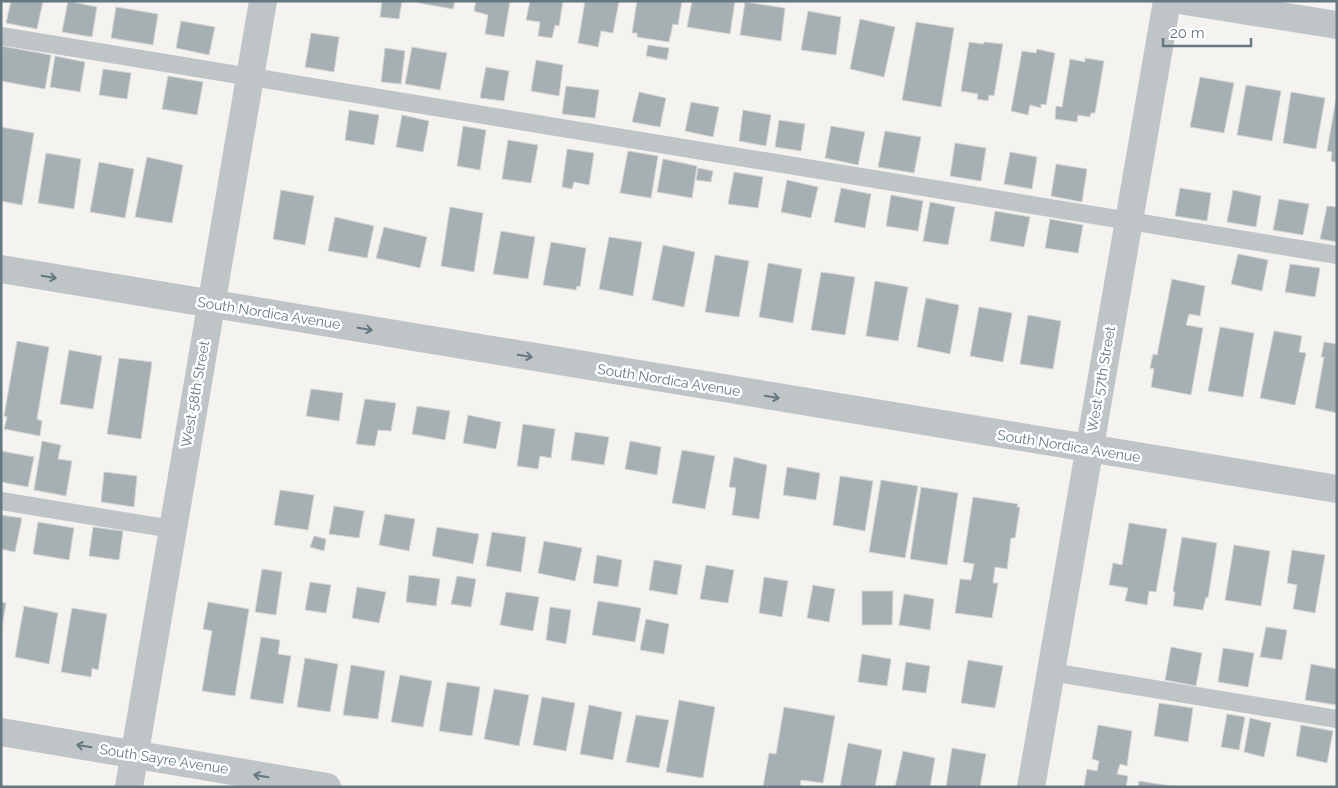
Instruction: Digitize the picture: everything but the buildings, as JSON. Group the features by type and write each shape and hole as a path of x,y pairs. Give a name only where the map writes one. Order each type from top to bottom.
{"street":[{"name":"West 58th Street","path":"128,787 263,1"},
{"name":"West 57th Street","path":"1031,787 1166,1"},
{"path":"1185,1 1337,25"},
{"name":"South Nordica Avenue","path":"1,269 1337,489"},
{"name":"South Sayre Avenue","path":"1,732 327,787"}],"lane":[{"path":"1,36 1337,255"},
{"path":"1,500 172,528"},
{"path":"1051,672 1337,719"}]}
